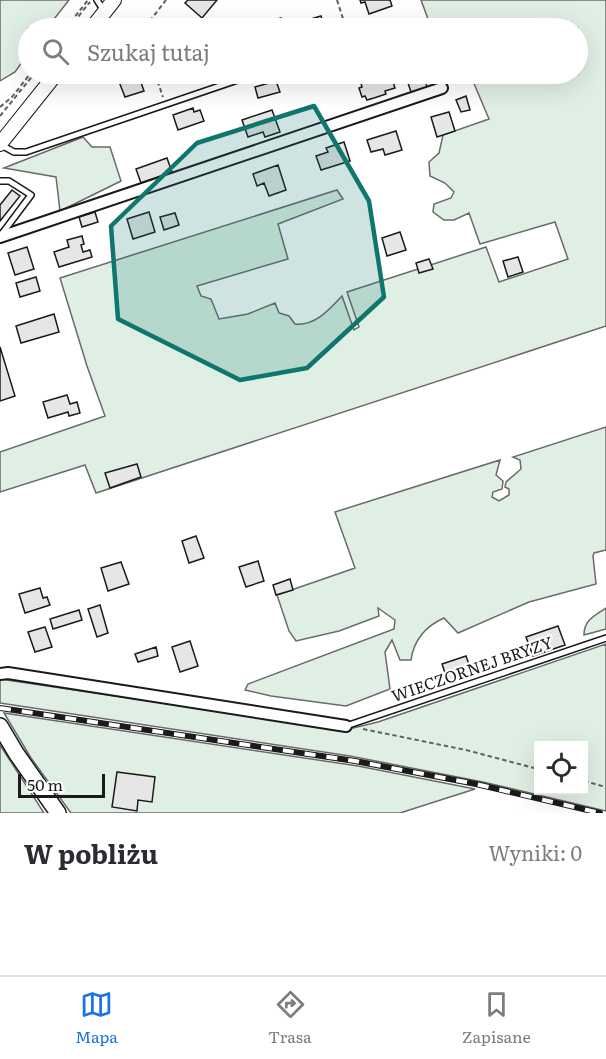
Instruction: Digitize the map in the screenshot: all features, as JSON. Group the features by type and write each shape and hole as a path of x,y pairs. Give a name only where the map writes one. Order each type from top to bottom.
{"main road":[{"path":"0,726 58,813"}],"street":[{"path":"100,18 114,0"},
{"path":"0,144 48,84"},
{"path":"0,236 442,88"},
{"path":"0,675 8,673 346,726"}],"lane":[{"path":"97,0 105,12"},
{"path":"0,144 14,152 26,152 224,84"},
{"path":"0,181 9,181 31,195 0,236"},
{"name":"WIECZORNEJ BRYZY","path":"346,726 606,638"}],"path":[{"path":"76,18 90,0"},
{"path":"152,18 166,0"},
{"path":"337,0 343,18"},
{"path":"0,107 23,84"},
{"path":"0,116 24,84"},
{"path":"158,84 164,103"},
{"path":"346,726 466,750 534,768"},
{"path":"588,782 606,788"}],"highlighted area":[{"path":"314,106 369,201 384,297 307,368 240,380 118,319 111,226 197,143"}],"green space":[{"path":"0,0 69,0 55,18 18,18 18,68 0,81"},
{"path":"421,0 606,0 606,326 96,493 85,465 0,492 0,452 105,416 60,278 337,190 343,199 278,224 288,259 197,286 201,296 211,299 219,319 248,314 275,303 279,313 289,316 295,324 302,324 321,316 342,296 354,330 359,327 347,292 486,247 499,282 568,259 555,222 480,244 469,213 454,220 444,220 433,212 434,204 451,198 454,192 445,183 430,176 429,162 439,153 443,135 489,119 474,84 588,84 588,18 428,18"},
{"path":"83,137 92,147 110,147 121,181 60,211 56,177 4,168"},
{"path":"606,427 606,550 594,553 593,556 596,584 529,602 458,633 444,618 422,634 411,660 400,660 392,640 385,652 390,689 346,706 271,696 245,690 248,684 394,629 395,620 378,608 379,616 339,631 296,641 289,631 277,595 355,568 335,512 500,460 496,475 503,481 502,489 493,492 492,497 499,501 509,495 509,489 505,487 506,482 521,469 520,460 513,457"},
{"path":"606,608 606,629 584,635 588,622"},
{"path":"606,644 606,811 538,795 588,795 588,741 534,741 534,794 350,756 0,703 0,679 345,730 378,722"},
{"path":"4,713 358,766 475,789 400,813 71,813 31,758"},
{"path":"0,745 44,813 0,813"}],"building":[{"path":"188,0 217,0 202,18 185,3"},
{"path":"360,0 390,0 392,6 369,14 365,2 361,3"},
{"path":"120,84 142,84 144,91 125,97"},
{"path":"277,84 280,92 258,98 255,87"},
{"path":"361,84 394,84 395,88 385,91 386,94 367,100 365,96 362,97 359,88 362,87"},
{"path":"408,84 426,84 428,90 412,95"},
{"path":"466,96 470,110 461,112 456,100"},
{"path":"193,108 194,112 200,110 204,121 178,130 173,115"},
{"path":"272,110 280,132 265,137 263,132 248,137 242,120"},
{"path":"449,112 455,131 437,137 431,117"},
{"path":"396,131 402,150 385,155 383,149 371,152 367,140"},
{"path":"344,142 350,161 321,170 316,156 328,152 326,148"},
{"path":"167,158 172,172 141,183 136,169"},
{"path":"278,165 286,190 269,196 264,183 257,186 253,174"},
{"path":"12,190 20,196 0,221 0,205"},
{"path":"95,212 98,222 82,227 79,217"},
{"path":"149,212 155,232 133,239 127,219"},
{"path":"175,213 179,225 164,230 160,217"},
{"path":"400,232 406,250 387,256 382,238"},
{"path":"82,236 83,252 90,250 92,257 59,267 54,252 69,247 67,240"},
{"path":"27,247 34,269 15,275 8,253"},
{"path":"518,257 523,272 508,277 503,261"},
{"path":"429,259 433,269 419,273 416,263"},
{"path":"36,277 40,291 20,297 16,283"},
{"path":"54,314 59,332 21,343 16,326"},
{"path":"0,347 15,396 0,401"},
{"path":"67,395 70,404 77,402 80,413 69,416 68,412 48,418 43,402"},
{"path":"137,464 141,477 110,488 105,473"},
{"path":"196,536 204,558 189,563 182,541"},
{"path":"258,561 264,581 246,587 239,567"},
{"path":"121,562 129,584 108,591 101,568"},
{"path":"290,579 293,590 276,595 273,585"},
{"path":"40,588 43,598 47,597 50,605 25,613 19,594"},
{"path":"100,605 108,633 97,637 88,609"},
{"path":"79,610 82,620 53,629 50,619"},
{"path":"558,626 565,645 533,656 526,637"},
{"path":"45,627 52,647 35,652 28,632"},
{"path":"190,641 198,666 180,672 172,647"},
{"path":"156,647 158,656 138,662 135,654"},
{"path":"466,656 472,673 448,682 442,664"},
{"path":"117,772 155,777 152,802 138,800 137,811 112,807"}],"railway":[{"path":"0,708 355,761 476,784 600,813"}]}
